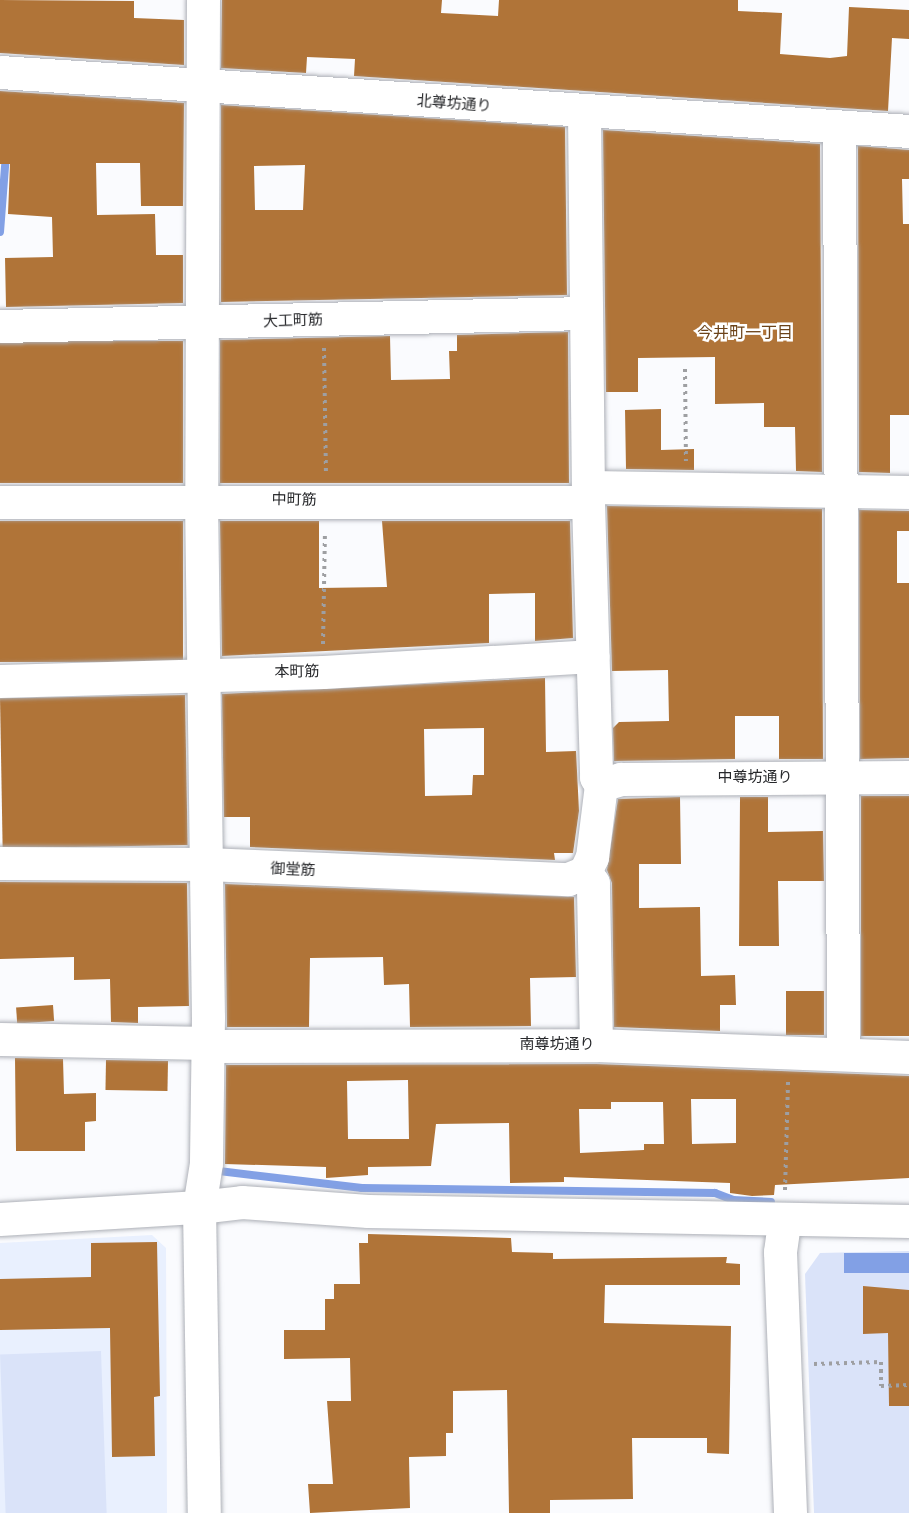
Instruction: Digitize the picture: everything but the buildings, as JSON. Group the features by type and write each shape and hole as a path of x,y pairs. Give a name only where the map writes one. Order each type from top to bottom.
{"street":[{"path":"204,0 200,324 206,864 206,1162 199,1207 204,1513"},
{"name":"北尊坊通り","path":"0,72 584,113 909,131"},
{"path":"584,113 589,495 596,777 601,785 592,857 585,872 593,883 596,1045"},
{"path":"839,128 843,1053"},
{"name":"大工町筋","path":"0,326 200,324 586,313"},
{"name":"中町筋","path":"0,502 201,499 326,501 589,495 687,486 839,493 909,492"},
{"name":"本町筋","path":"0,681 204,673 323,672 593,656"},
{"name":"中尊坊通り","path":"601,785 621,778 909,777"},
{"name":"御堂筋","path":"0,863 206,864 568,879 585,872"},
{"name":"南尊坊通り","path":"0,1039 205,1044 596,1045 909,1057"},
{"path":"0,1219 199,1207 242,1202 368,1211 686,1214 784,1223 909,1221"},
{"path":"784,1223 780,1252 790,1513"}],"path":[{"path":"323,672 326,501 324,321"},
{"path":"685,369 687,486"},
{"path":"784,1223 789,1053"},
{"path":"804,1364 881,1362 881,1386 909,1385"}],"shaded area":[{"path":"152,1235 166,1248 167,1513 0,1513 0,1243"},
{"path":"909,1251 909,1513 814,1513 805,1274 820,1253"},
{"path":"101,1351 107,1513 6,1513 0,1355"}],"water":[{"path":"844,1253 909,1253 909,1273 844,1273"}],"waterway":[{"path":"0,232 6,154"},
{"path":"219,1171 362,1188 715,1193 733,1200 771,1202"}],"district":[{"name":"今井町一丁目","path":"745,333"}]}
